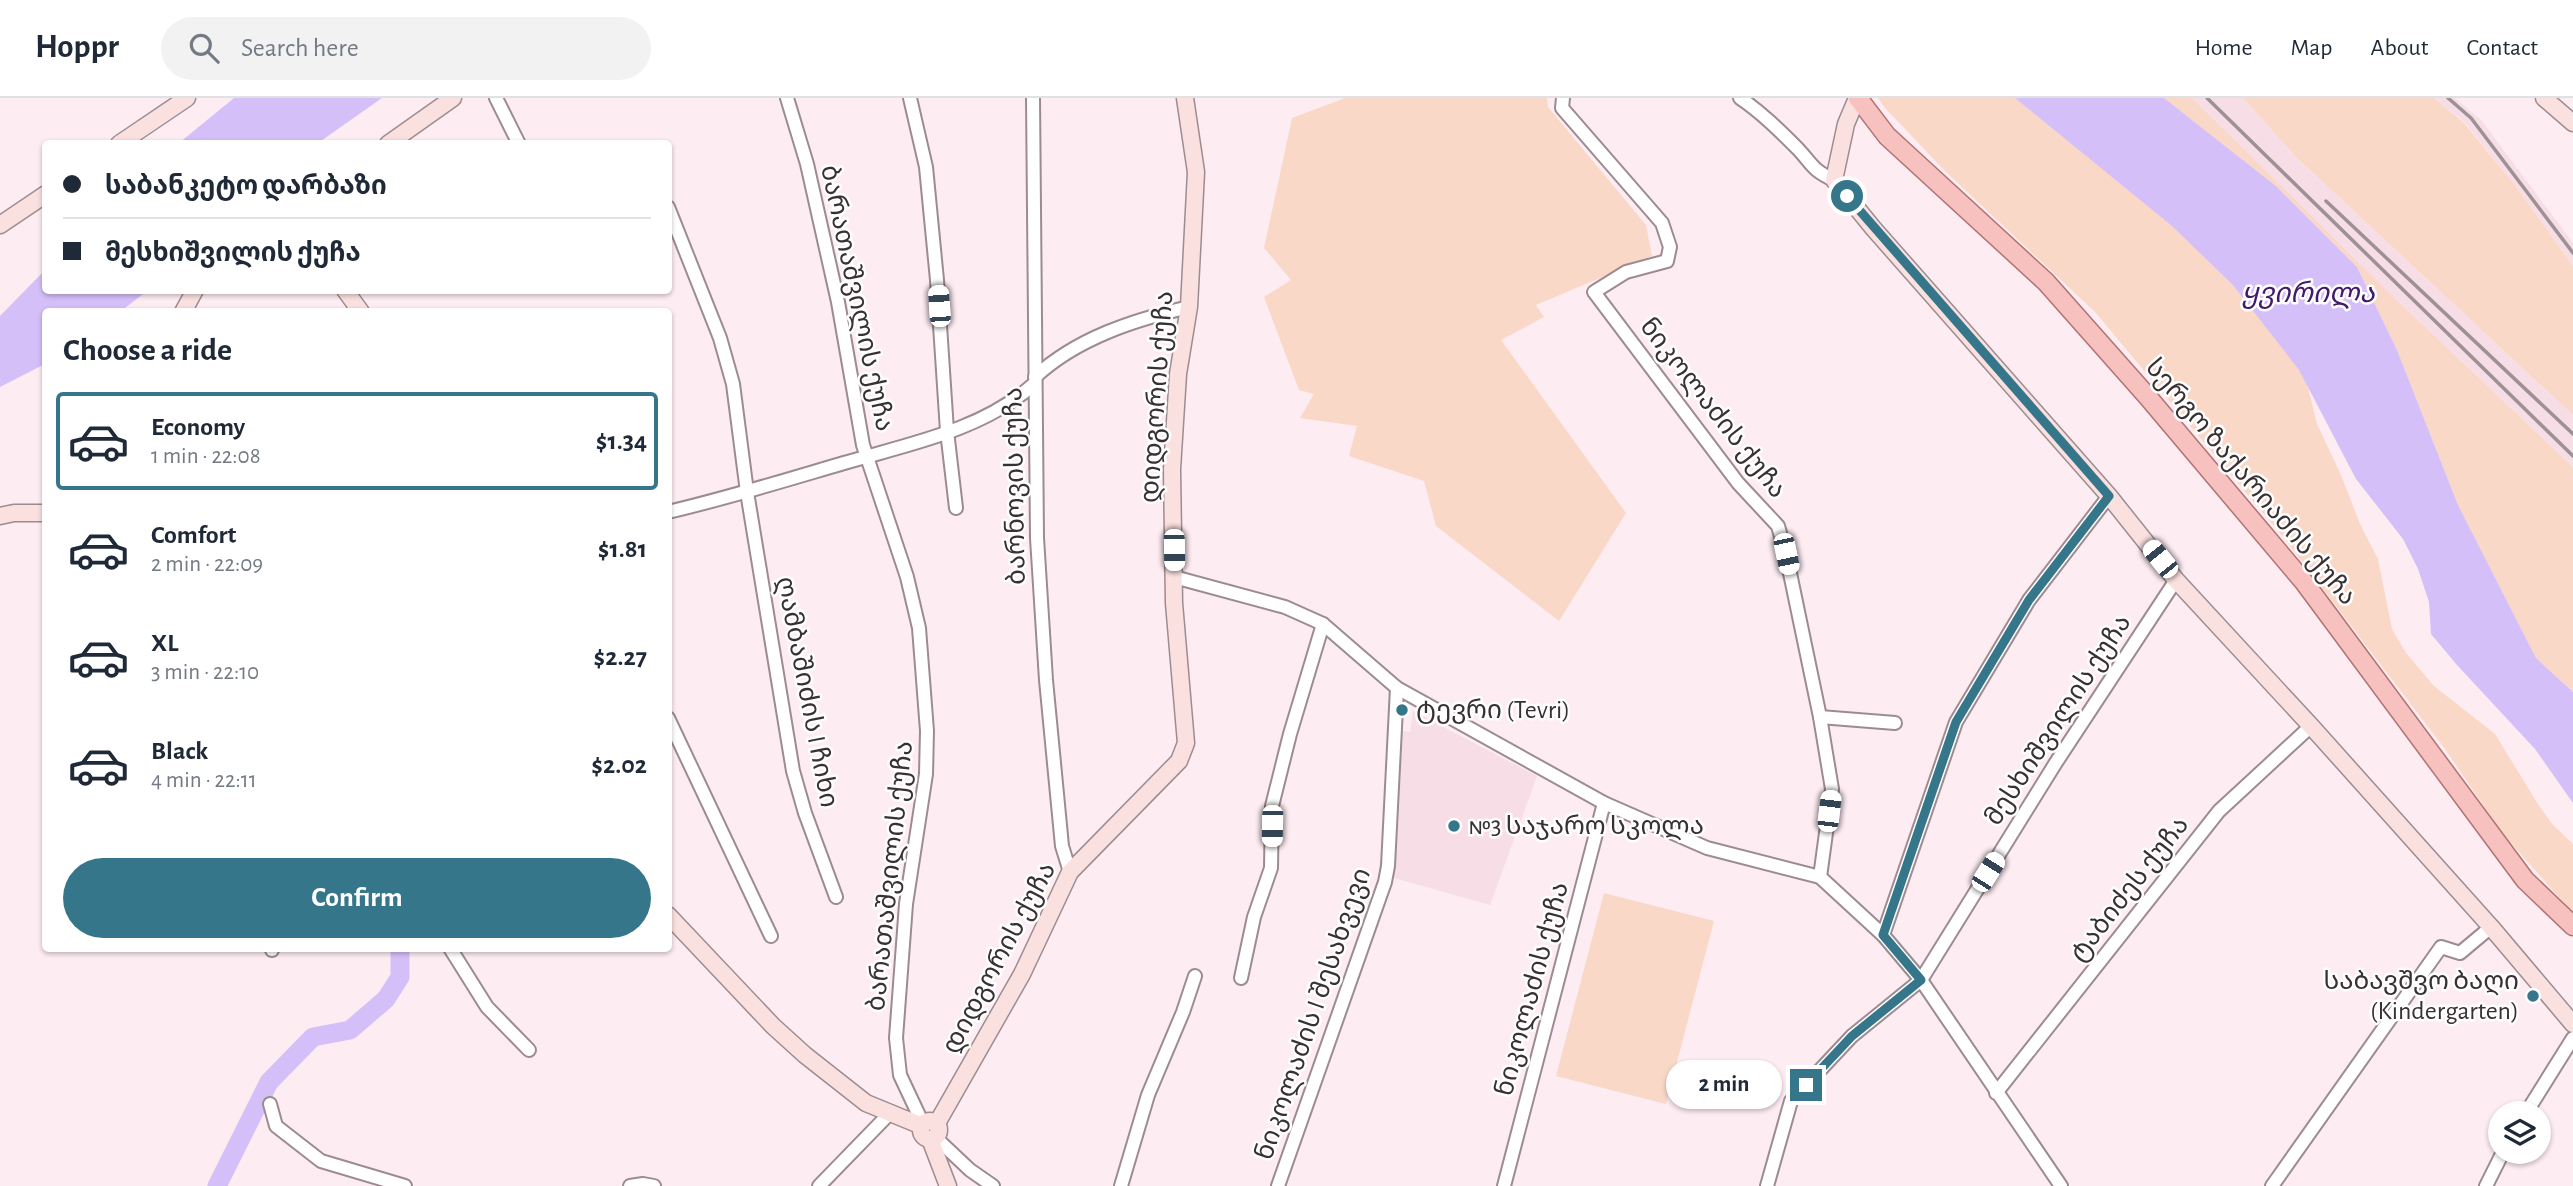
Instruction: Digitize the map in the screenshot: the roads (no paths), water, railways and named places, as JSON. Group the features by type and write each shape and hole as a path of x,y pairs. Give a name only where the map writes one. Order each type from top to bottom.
{"main road":[{"name":"სერგო ზაქარიაძის ქუჩა","path":"1857,98 1887,136 2046,282 2147,396 2304,582 2525,880 2573,926"}],"street":[{"path":"124,140 187,98"},
{"path":"394,140 453,98"},
{"path":"496,98 517,140"},
{"name":"ბარათაშვილის ქუჩა","path":"787,98 807,164 838,302 866,456 907,577 915,611 926,709 926,774 906,904 897,1038 900,1075 929,1130"},
{"path":"910,98 926,167 947,432 956,508"},
{"name":"ბარნოვის ქუჩა","path":"1033,98 1037,538 1046,680 1062,846 1070,872"},
{"name":"დიდგორის ქუჩა","path":"929,1130 1022,974 1070,872 1184,753 1185,714 1174,603 1172,470 1178,374 1189,307 1196,172 1185,98"},
{"name":"ნიკოლაძის ქუჩა","path":"1563,98 1562,108 1662,223 1670,247 1667,261 1626,272 1594,292 1738,483 1778,526 1820,717 1832,789 1820,877"},
{"path":"1740,98 1799,150 1816,172 1834,180 2109,496 2176,580 2491,927 2573,1024"},
{"path":"1834,180 1846,124 1857,98"},
{"path":"2544,98 2573,123"},
{"path":"0,225 42,197"},
{"name":"ღამბაშიძის I ჩიხი","path":"672,217 729,365 793,771 805,813 836,897"},
{"path":"672,511 747,492 947,432 993,413 1022,395 1046,367 1098,335 1189,307"},
{"path":"1883,935 1956,722 2029,600 2109,496"},
{"path":"0,516 42,513"},
{"path":"1174,577 1285,607 1323,624 1397,688 1604,803 1707,848 1820,877 1883,935 1921,980 2061,1186"},
{"name":"მესხიშვილის ქუჩა","path":"1767,1186 1791,1101 1852,1036 1921,980 2055,764 2176,580"},
{"path":"1241,978 1254,917 1271,868 1272,806 1323,624"},
{"name":"ნიკოლაძის I შესახვევი","path":"1278,1186 1385,882 1397,688"},
{"path":"1820,717 1895,723"},
{"path":"672,726 771,936"},
{"name":"ტაბიძეს ქუჩა","path":"1996,1093 2219,811 2311,726"},
{"name":"ნიკოლაძის ქუჩა","path":"1504,1186 1604,803"},
{"path":"672,919 772,1027 860,1098 929,1130 970,1170 993,1186"},
{"path":"2272,1186 2441,947 2460,953 2491,927"},
{"path":"453,952 487,1007 529,1050"},
{"path":"1121,1186 1148,1095 1195,976"},
{"path":"2534,1101 2573,1038"},
{"path":"270,1104 276,1126 321,1161 405,1186"},
{"path":"819,1186 890,1113"},
{"path":"929,1130 948,1186"},
{"path":"2486,1186 2497,1164"},
{"path":"630,1186 654,1186"}],"water":[{"path":"234,98 382,98 322,140 183,140"},
{"name":"ყვირილა","path":"2015,98 2164,98 2276,186 2357,267 2397,350 2458,505 2536,658 2573,692 2573,803 2535,749 2431,634 2429,602 2418,569 2403,539 2356,479 2299,370 2233,285 2172,226"},
{"path":"42,273 42,294 143,294 125,308 42,308 42,366 0,387 0,316"}],"waterway":[{"path":"217,1186 269,1082 313,1037 350,1030 386,999 400,977 400,952"}],"railway":[{"path":"2207,98 2573,456"},
{"path":"2448,98 2471,118 2573,253"},
{"path":"2326,201 2573,434"}],"place":[{"name":"ტევრი (Tevri)","path":"1402,710"},
{"name":"№3 საჯარო სკოლა","path":"1454,826"},
{"name":"საბავშვო ბაღი (Kindergarten)","path":"2533,996"}]}
